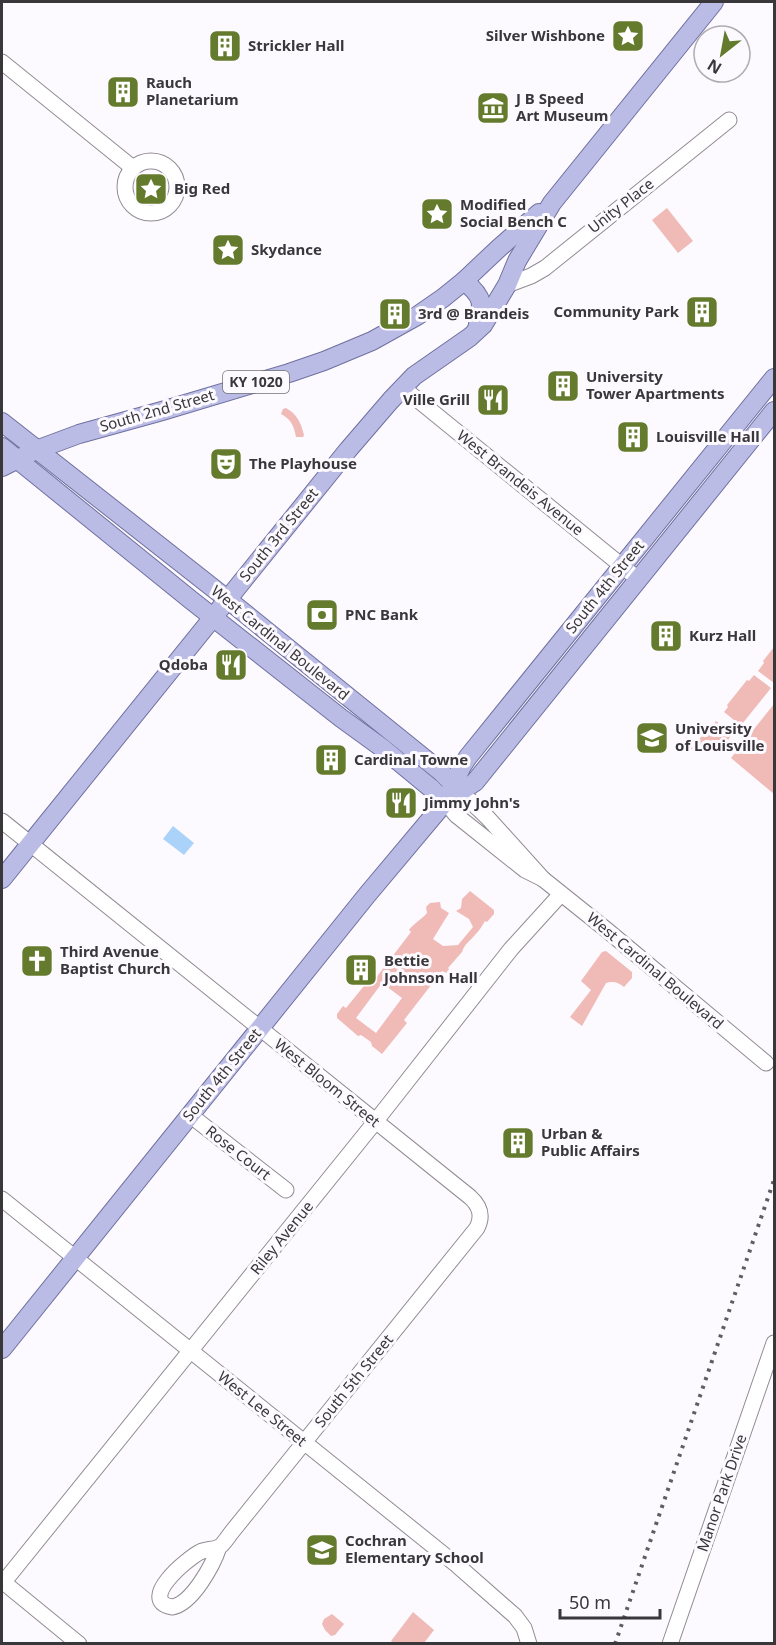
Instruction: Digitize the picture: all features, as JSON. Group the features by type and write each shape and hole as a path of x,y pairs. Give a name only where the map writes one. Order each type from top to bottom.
{"main road":[{"name":"South 3rd Street","path":"2,879 348,450 402,387 477,331 493,311 517,261 552,202 714,2"},
{"name":"South 2nd Street","path":"10,463 36,450 79,434 324,361 372,341 417,316 464,281 552,202"},
{"path":"464,281 477,291 481,300 477,331"},
{"name":"South 4th Street","path":"2,1349 457,788 468,758 774,378"},
{"name":"South 4th Street","path":"457,788 475,782 774,411"},
{"name":"West Cardinal Boulevard","path":"2,422 440,771 457,788"},
{"name":"West Cardinal Boulevard","path":"2,447 10,463 381,747 445,802"}],"street":[{"path":"2,62 133,168"},
{"name":"Unity Place","path":"507,285 545,268 729,120"},
{"name":"West Brandeis Avenue","path":"402,387 638,579"},
{"name":"West Cardinal Boulevard","path":"457,788 487,817 543,879 766,1063"},
{"name":"West Cardinal Boulevard","path":"445,802 456,815 525,870 543,879"},
{"name":"West Bloom Street","path":"2,821 470,1197 480,1212"},
{"name":"Riley Avenue","path":"2,1582 375,1122 511,949 561,894"},
{"name":"Rose Court","path":"190,1115 286,1190"},
{"name":"West Lee Street","path":"2,1199 458,1566 521,1622 529,1644"},
{"name":"South 5th Street","path":"219,1547 477,1228 481,1219 480,1212"},
{"name":"Manor Park Drive","path":"670,1644 774,1343"},
{"path":"2,1582 79,1644"}],"shaded area":[{"path":"667,208 693,241 678,253 652,220"},
{"path":"286,408 298,419 303,437 296,437 292,423 281,414"},
{"path":"774,647 774,683 758,671"},
{"path":"754,675 771,688 742,724 739,724 724,712 747,680 749,681"},
{"path":"774,704 774,794 731,758"},
{"path":"716,721 732,734 721,751 715,747 685,750 679,746 687,736 696,743"},
{"path":"470,891 494,910 494,914 487,922 485,921 466,944 448,968 447,973 442,971 404,1020 407,1023 382,1054 372,1046 371,1042 361,1035 358,1036 337,1018 337,1014 343,1006 346,1008 368,981 372,983 411,932 409,930 427,913 426,907 430,903 440,902 441,908 449,913 433,939 443,946 458,945 473,927 469,919 456,911 461,908 462,899","holes":["382,983 402,998 376,1033 356,1018"]},
{"path":"606,951 632,972 632,978 624,987 615,982 606,983 582,1026 570,1017 591,990 581,981 602,952"},
{"path":"413,1612 434,1630 424,1643 394,1643 391,1641"},
{"path":"332,1614 344,1624 335,1635 331,1636 322,1624 324,1619"}],"water":[{"path":"173,826 194,843 184,855 163,839"}],"railway":[{"path":"615,1644 774,1180"}],"place":[{"name":"Silver Wishbone","path":"628,36"},
{"name":"Strickler Hall","path":"225,46"},
{"name":"Rauch Planetarium","path":"123,92"},
{"name":"J B Speed Art Museum","path":"493,108"},
{"name":"Big Red","path":"151,189"},
{"name":"Modified Social Bench C","path":"437,214"},
{"name":"Skydance","path":"228,250"},
{"name":"Community Park","path":"702,312"},
{"name":"3rd @ Brandeis","path":"395,314"},
{"name":"University Tower Apartments","path":"563,386"},
{"name":"Ville Grill","path":"493,400"},
{"name":"Louisville Hall","path":"633,437"},
{"name":"The Playhouse","path":"226,464"},
{"name":"PNC Bank","path":"322,615"},
{"name":"Kurz Hall","path":"666,636"},
{"name":"Qdoba","path":"231,665"},
{"name":"University of Louisville","path":"652,738"},
{"name":"Cardinal Towne","path":"331,760"},
{"name":"Jimmy John's","path":"401,803"},
{"name":"Third Avenue Baptist Church","path":"37,961"},
{"name":"Bettie Johnson Hall","path":"361,970"},
{"name":"Urban & Public Affairs","path":"518,1143"},
{"name":"Cochran Elementary School","path":"322,1550"}]}
